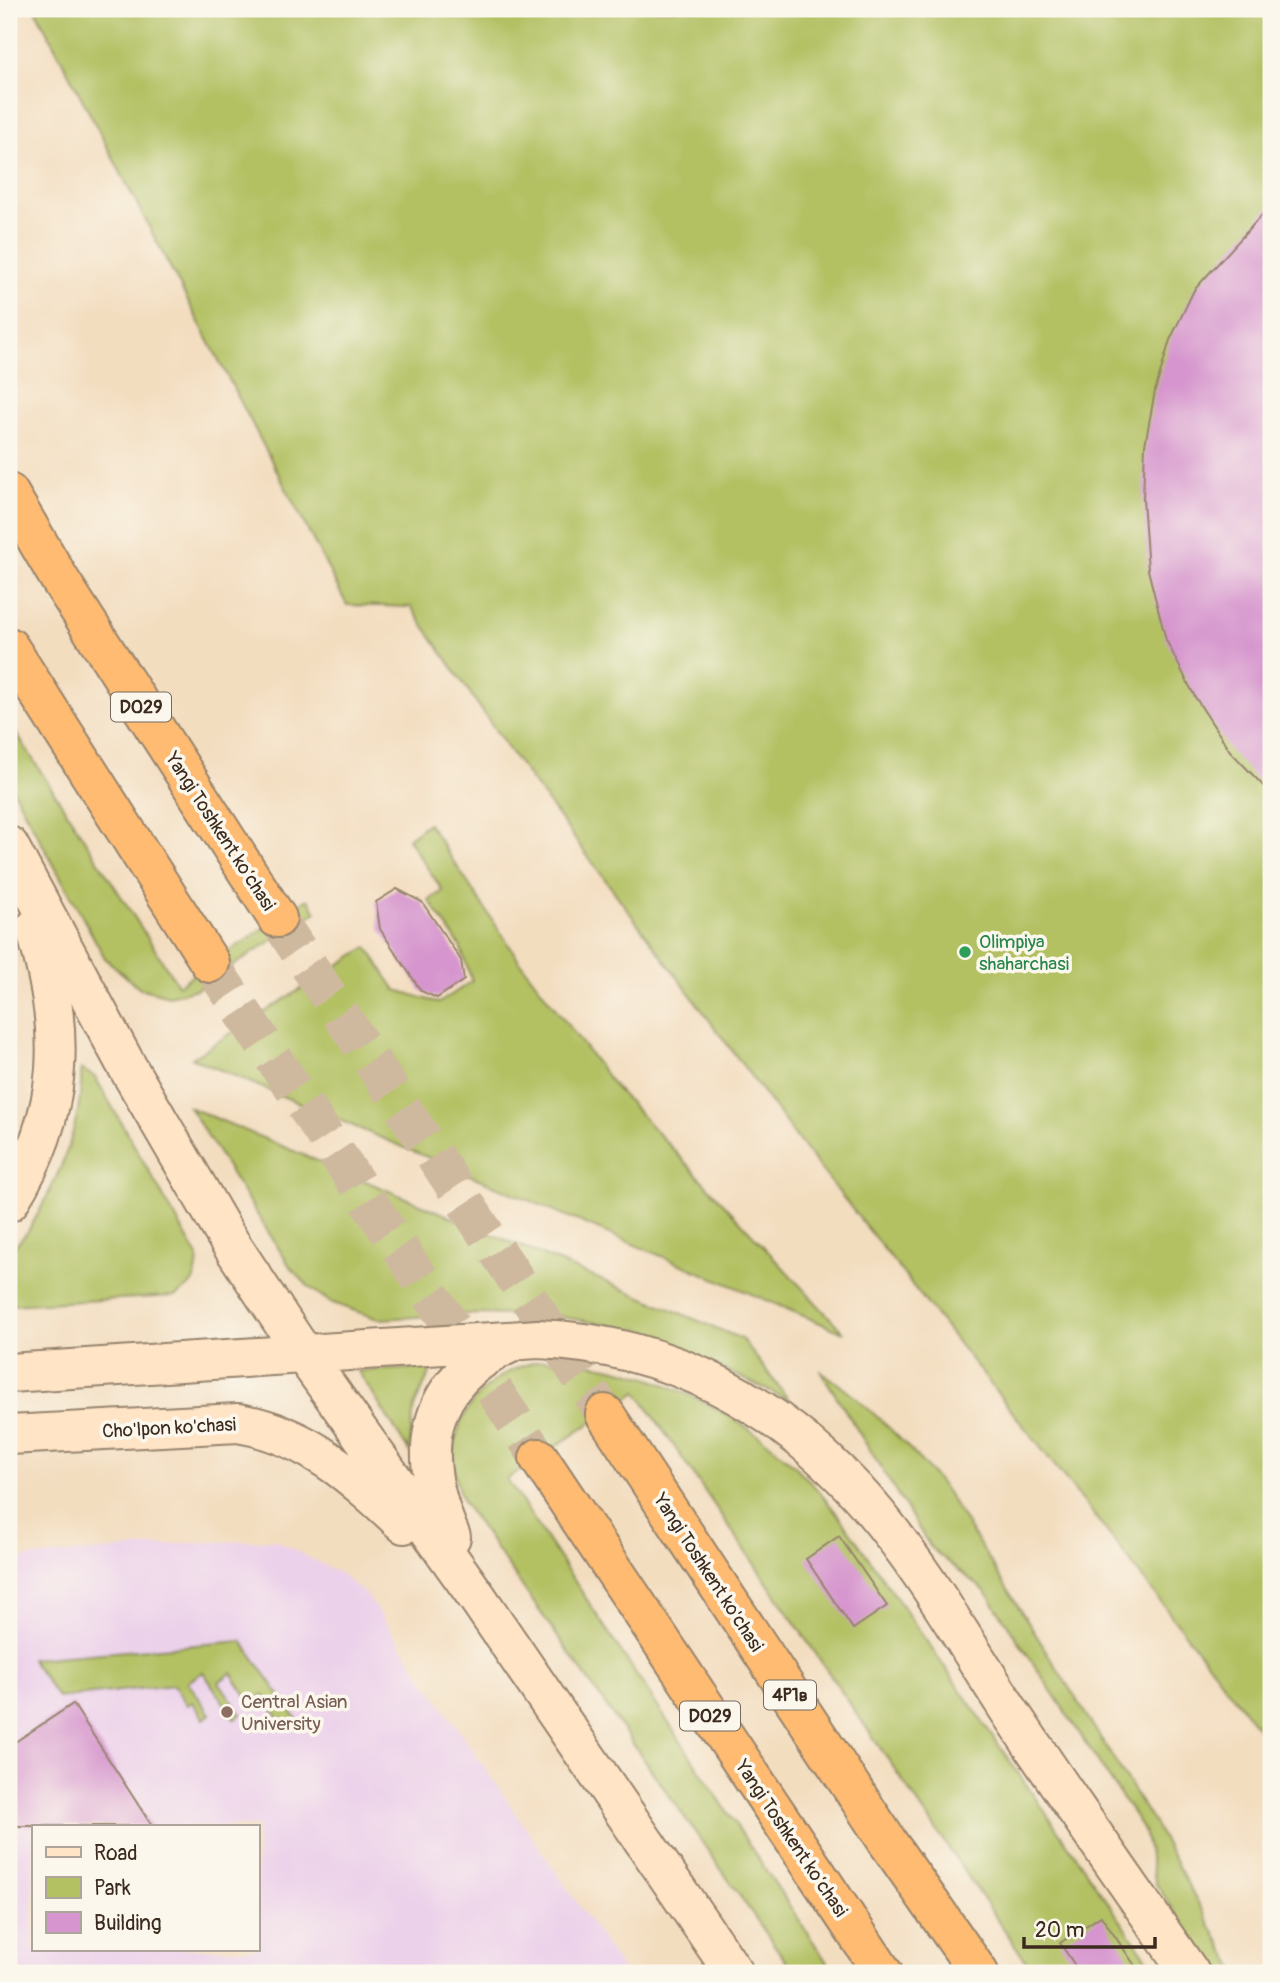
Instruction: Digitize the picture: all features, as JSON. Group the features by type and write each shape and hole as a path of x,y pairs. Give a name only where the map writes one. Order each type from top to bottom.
{"highway":[{"name":"Yangi Toshkent ko‘chasi","path":"9,493 60,580 278,918"},
{"path":"9,647 210,963"},
{"name":"Yangi Toshkent ko'chasi","path":"605,1414 889,1844 979,1973"},
{"name":"Yangi Toshkent ko‘chasi","path":"539,1458 883,1973"}],"main road":[{"path":"9,846 124,1061 227,1238 303,1353 477,1597 734,1973"},
{"path":"9,857 24,892 44,960 57,1024 52,1100 32,1161 9,1202"},
{"path":"477,1597 437,1503 432,1483 430,1441 440,1406 458,1377 482,1357 519,1339"},
{"path":"9,1373 519,1339 597,1343 681,1367 758,1407 828,1463 870,1506 905,1553 1040,1756 1190,1973"},
{"name":"Cho'lpon ko'chasi","path":"9,1435 238,1423 275,1432 309,1447 356,1480 477,1597"}],"shaded area":[{"name":"Central Asian University","path":"275,1540 341,1574 368,1597 625,1973 9,1973 9,1559 190,1543"}],"green space":[{"name":"Olimpiya shaharchasi","path":"35,9 1271,9 1271,1746 1112,1538 808,1153 509,750 411,607 347,605"},
{"path":"9,722 178,985 308,899 316,912 197,989 169,996 139,988 105,958 9,783"},
{"path":"428,823 521,963 615,1087 844,1333 192,1058 367,947 396,990 439,1003 472,981 460,946 429,900 443,891 408,839"},
{"path":"81,1069 95,1077 198,1257 197,1271 190,1285 175,1296 9,1305 9,1256 28,1231 58,1174 78,1111"},
{"path":"189,1107 742,1339 790,1401 644,1331 556,1316 474,1314 378,1319 330,1302 309,1287 291,1268"},
{"path":"542,1360 610,1368 677,1390 740,1423 794,1465 820,1493 859,1544 1157,1973 1034,1973 637,1392 507,1479 834,1973 794,1973 463,1502 456,1477 454,1454 466,1411 497,1379"},
{"path":"432,1368 414,1407 409,1451 358,1371"},
{"path":"820,1370 887,1426 946,1491 1155,1825 1237,1973 1217,1973 1156,1884 1144,1831 986,1592 931,1548"},
{"path":"242,1641 298,1721 286,1729 263,1695 251,1703 231,1673 219,1682 241,1714 235,1719 203,1672 188,1682 210,1714 204,1719 192,1702 187,1705 173,1685 58,1698 31,1659"}],"building":[{"path":"1271,205 1271,794 1230,751 1195,697 1166,640 1148,570 1143,499 1145,445 1155,391 1170,340 1194,290"},
{"path":"397,889 422,902 461,960 464,980 437,998 421,991 380,929 376,902"},
{"path":"839,1536 887,1606 853,1629 806,1559"},
{"path":"73,1704 151,1825 9,1826 9,1746"},
{"path":"1101,1916 1140,1973 1080,1973 1060,1943"}],"tunnel":[{"path":"277,918 605,1414"},
{"path":"210,963 539,1458"}],"place":[{"name":"Olimpiya shaharchasi","path":"965,952"},
{"name":"Central Asian University","path":"227,1712"}]}
